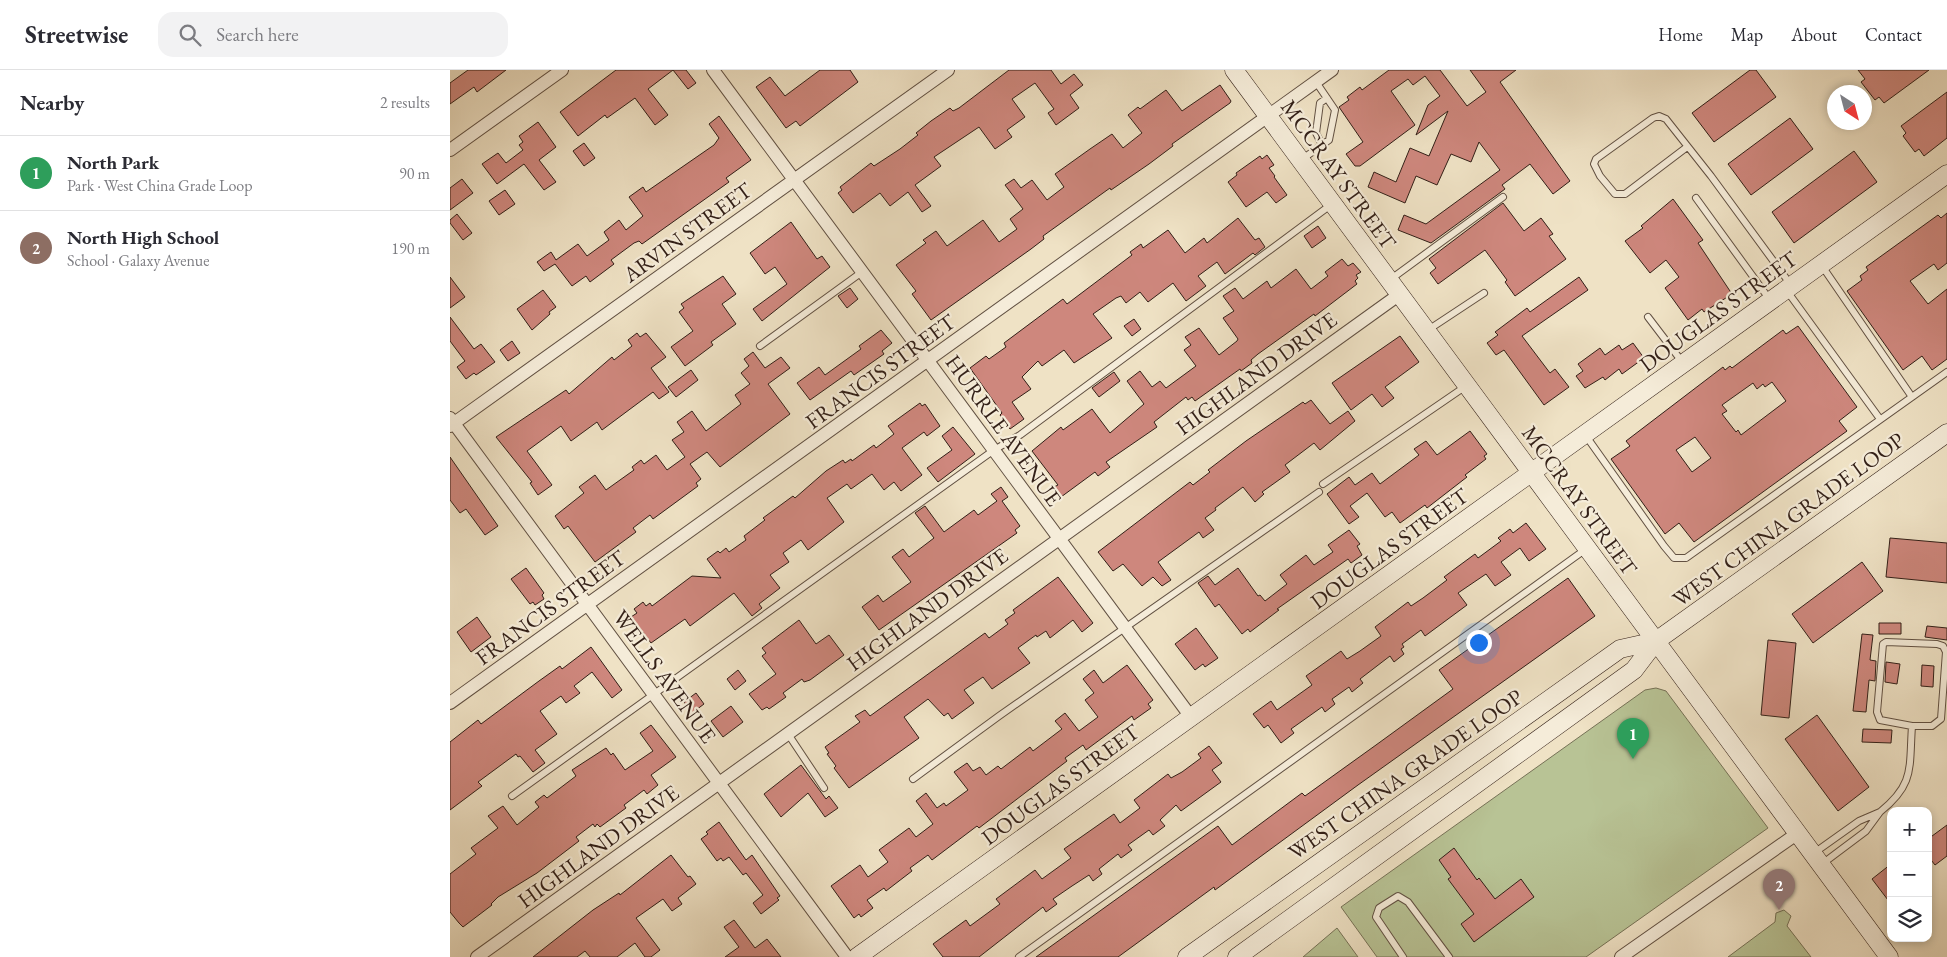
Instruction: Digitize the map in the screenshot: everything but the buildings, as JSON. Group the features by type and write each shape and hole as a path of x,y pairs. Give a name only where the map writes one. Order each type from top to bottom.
{"street":[{"path":"450,150 562,70"},
{"name":"HURRLE AVENUE","path":"714,70 1191,717"},
{"name":"ARVIN STREET","path":"451,423 948,70"},
{"name":"MCCRAY STREET","path":"1234,70 1889,957"},
{"name":"FRANCIS STREET","path":"450,703 1332,70"},
{"name":"DOUGLAS STREET","path":"857,957 1947,174"},
{"name":"HIGHLAND DRIVE","path":"477,957 1059,539 1395,287"},
{"name":"WELLS AVENUE","path":"451,423 847,957"},
{"name":"WEST CHINA GRADE LOOP","path":"1238,957 1634,670 1656,641 1947,433"},
{"name":"WEST CHINA GRADE LOOP","path":"1187,957 1620,649 1656,641"},
{"path":"1621,957 1798,833"}],"lane":[{"path":"1301,160 1329,140 1336,110 1316,82"},
{"path":"1322,145 1316,133 1320,103 1327,98"},
{"path":"1687,146 1625,194 1615,194 1600,176 1594,164 1596,159 1659,116 1666,119 1687,146 1789,288 1880,419"},
{"path":"1395,287 1503,197"},
{"path":"1696,198 1771,301"},
{"path":"512,796 994,450 1020,435 1333,203"},
{"path":"1821,265 1912,396"},
{"path":"760,346 862,272"},
{"path":"1427,331 1484,293"},
{"path":"1648,316 1683,364"},
{"path":"1585,435 1664,546 1674,558 1681,559 1686,558 1947,372"},
{"path":"1323,484 1468,385"},
{"path":"913,779 999,716 1126,629 1319,492"},
{"path":"1019,957 1588,548"},
{"path":"1886,642 1937,644 1942,646 1946,652 1941,719 1932,726 1912,726 1880,720 1877,712 1883,644 1886,642"},
{"path":"1817,859 1866,831 1880,812 1904,790 1909,771 1912,726"},
{"path":"788,734 824,788"},
{"path":"1817,859 1859,821 1880,812"},
{"path":"1403,957 1376,917 1379,908 1398,896 1408,902 1450,957"}],"green space":[{"path":"1656,688 1666,691 1768,828 1586,957 1377,957 1341,907 1645,690"},
{"path":"1784,910 1791,916 1787,926 1811,957 1728,957 1775,922 1776,913"},
{"path":"1337,928 1358,957 1303,957"}],"place":[{"name":"North Park","path":"1633,759"},
{"name":"North High School","path":"1779,910"}]}
